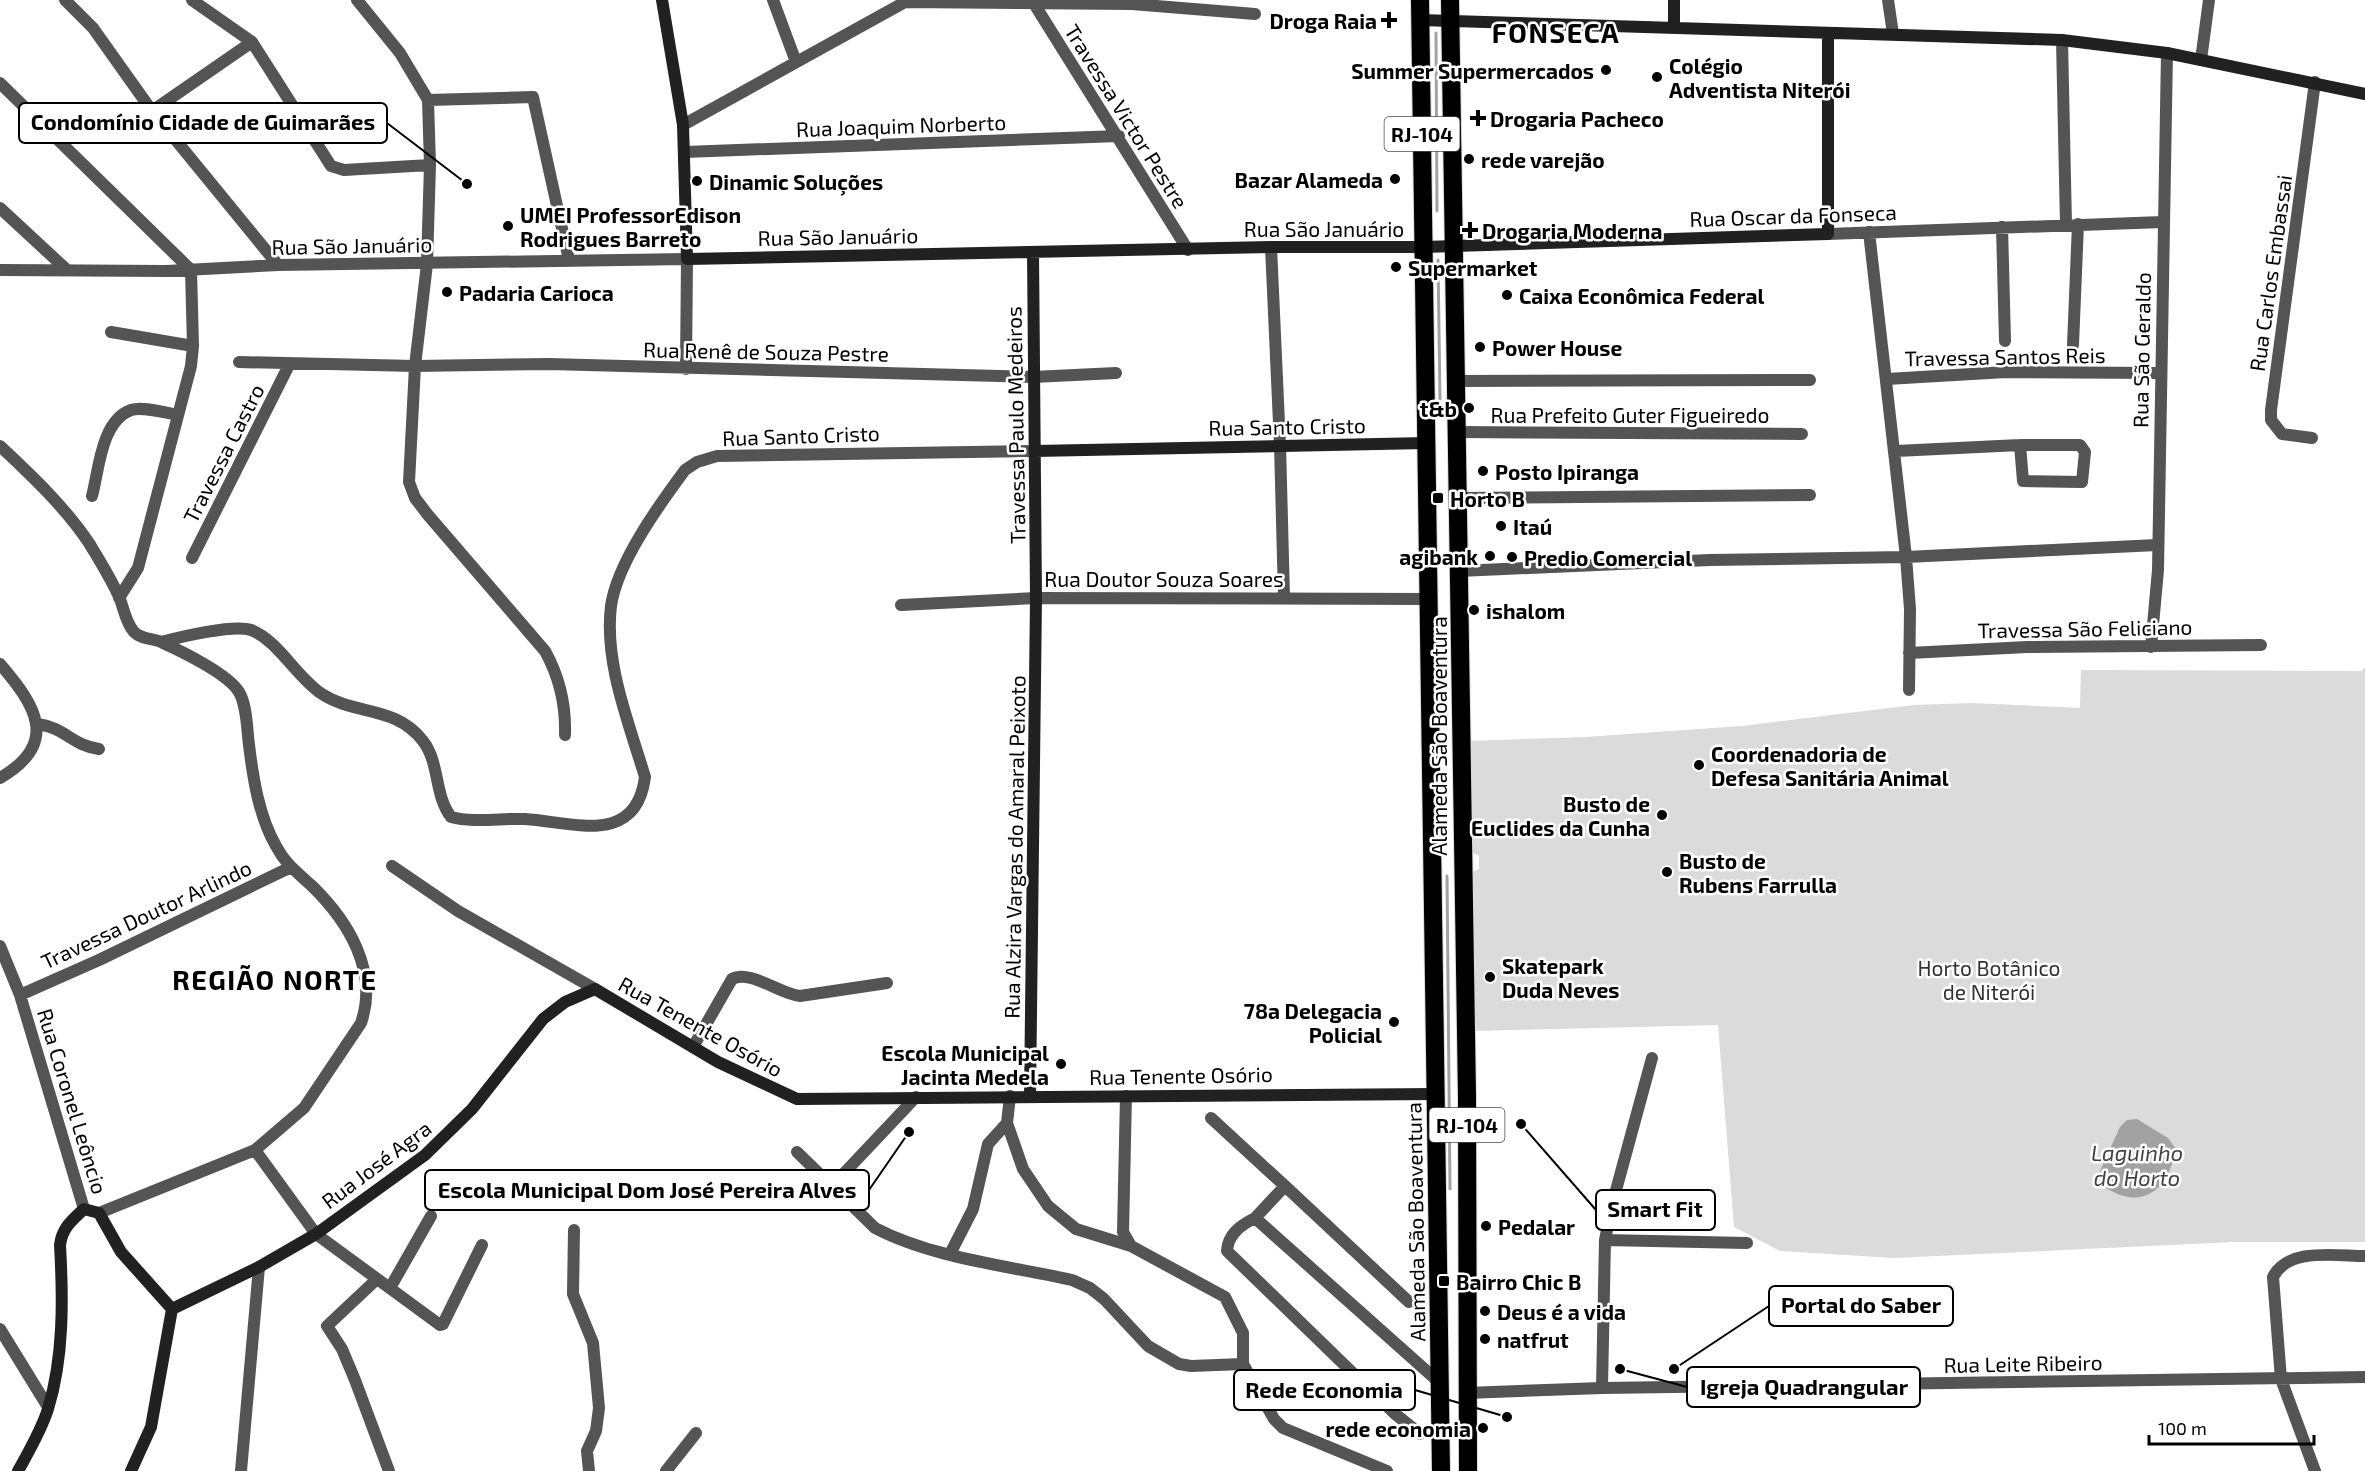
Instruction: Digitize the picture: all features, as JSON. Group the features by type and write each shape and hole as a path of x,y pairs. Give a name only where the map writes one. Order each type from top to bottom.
{"highway":[{"name":"Alameda São Boaventura","path":"1420,0 1441,1471"},
{"name":"Alameda São Boaventura","path":"1450,0 1467,1097 1468,1471"}],"street":[{"path":"65,0 93,28 152,111 278,265"},
{"path":"192,0 252,42 331,166 344,171 430,165"},
{"path":"357,0 400,53 428,100 430,165 427,264 415,366 408,471 414,498 545,651 556,672 563,698 566,735"},
{"path":"662,0 683,125 685,152 686,369"},
{"path":"773,0 796,62"},
{"path":"1674,0 1674,27"},
{"path":"1888,0 1893,34"},
{"path":"2201,60 2209,0"},
{"path":"683,125 905,1 1132,4 1255,14"},
{"name":"Travessa Victor Pestre","path":"1033,2 1119,136 1188,250"},
{"path":"1420,20 2062,40 2167,52 2365,94"},
{"path":"1828,33 1828,234"},
{"path":"2062,40 2072,225 2073,345"},
{"path":"152,111 252,42"},
{"name":"Rua São Geraldo","path":"2151,647 2157,545 2167,52"},
{"name":"Rua Carlos Embassai","path":"2312,438 2282,434 2271,420 2271,410 2315,82"},
{"path":"0,83 191,270 194,346 138,568 119,598"},
{"path":"428,100 533,98 569,260"},
{"name":"Rua Joaquim Norberto","path":"685,152 1119,136"},
{"path":"0,208 67,270"},
{"name":"Rua Oscar da Fonseca","path":"1424,247 2163,222"},
{"path":"2002,227 2005,340"},
{"path":"1869,232 1896,451 1906,557 1910,609 1909,690"},
{"path":"1271,247 1284,597"},
{"name":"Rua São Januário","path":"0,270 191,270 278,265 1271,247 1424,247"},
{"name":"Travessa Paulo Medeiros","path":"1033,252 1036,598"},
{"path":"111,332 194,346"},
{"name":"Rua Renê de Souza Pestre","path":"239,362 289,365 415,366 549,364 1033,376 1116,373"},
{"name":"Travessa Castro","path":"192,558 289,365"},
{"name":"Travessa Santos Reis","path":"1887,379 2006,372 2160,373"},
{"path":"1456,381 1810,380"},
{"path":"92,496 108,433 120,417 133,410 178,415"},
{"name":"Rua Prefeito Guter Figueiredo","path":"1457,432 1802,434"},
{"name":"Rua Santo Cristo","path":"162,642 189,635 251,630 274,646 292,669 322,694 344,705 389,715 413,730 425,743 433,760 445,809 451,817 527,819 587,828 620,820 636,805 643,793 645,777 613,666 611,604 630,554 685,470 697,462 717,456 1426,443"},
{"path":"1896,451 2020,445 2080,445 2085,452 2082,482 2023,481 2020,445"},
{"path":"0,446 35,480 87,541 119,598 129,625 136,633 162,642 227,679 240,693 263,813 274,843 289,868 311,885 333,910 355,941 366,974 365,1012 350,1041 304,1107 255,1150 99,1213"},
{"path":"1458,498 1810,495"},
{"path":"1459,571 1710,560 1906,557 2157,545"},
{"name":"Rua Doutor Souza Soares","path":"901,605 1036,598 1428,599"},
{"name":"Rua Alzira Vargas do Amaral Peixoto","path":"1030,1096 1036,598"},
{"name":"Travessa São Feliciano","path":"1909,652 2027,647 2261,645"},
{"path":"0,664 30,703 38,724 31,750 17,768 0,778"},
{"path":"38,724 56,727 77,743 99,749"},
{"name":"Rua Tenente Osório","path":"392,866 458,911 693,1047 757,1083 796,1099 1436,1094"},
{"name":"Travessa Doutor Arlindo","path":"20,995 99,960 289,868"},
{"name":"Rua Coronel Leôncio","path":"0,946 20,995 84,1209 99,1213 121,1252 172,1309"},
{"path":"693,1047 732,979 736,976 747,976 789,995 800,996 887,983"},
{"name":"Rua Tenente Osório","path":"565,1002 595,989"},
{"name":"Rua José Agra","path":"172,1309 259,1267 316,1234 438,1143 472,1109 543,1019 565,1002"},
{"path":"1602,1388 1605,1240 1611,1205 1652,1058"},
{"path":"1010,1096 1007,1123 1029,1180 1048,1206 1076,1229 1131,1246 1225,1297 1243,1333 1243,1364 1274,1419 1283,1428 1387,1471"},
{"path":"1125,1096 1121,1227 1131,1246"},
{"path":"831,1187 916,1097"},
{"path":"1212,1118 1409,1302"},
{"path":"950,1254 973,1209 988,1144 1007,1123"},
{"path":"255,1150 316,1234 442,1325 482,1245"},
{"path":"797,1152 875,1228 889,1236 950,1254 1072,1280 1090,1288 1148,1346 1179,1364 1191,1366 1243,1364"},
{"path":"1285,1186 1255,1218 1242,1225 1228,1240 1227,1251 1394,1413 1420,1434"},
{"path":"18,1471 48,1407 56,1374 61,1322 62,1235 66,1226 84,1209"},
{"path":"390,1288 431,1216"},
{"path":"1255,1218 1440,1383"},
{"path":"574,1230 573,1294 593,1343 599,1408 596,1431 587,1454 589,1471"},
{"path":"1605,1240 1748,1243"},
{"path":"2315,1471 2281,1379 2272,1282 2276,1271 2295,1257 2365,1256"},
{"path":"241,1471 259,1267"},
{"path":"377,1279 327,1326 342,1349 388,1471"},
{"path":"131,1471 151,1427 172,1309"},
{"path":"0,1329 48,1407"},
{"name":"Rua Leite Ribeiro","path":"1466,1393 1602,1388 2365,1377"},
{"path":"666,1471 696,1433"}],"green space":[{"name":"Horto Botânico de Niterói","path":"2365,667 2365,1242 2233,1242 1894,1258 1780,1251 1734,1227 1718,1025 1474,1031 1469,873 1479,869 1479,856 1468,850 1467,741 1585,737 1742,726 1914,705 1972,703 2080,708 2081,670 2362,671"}],"water":[{"name":"Laguinho do Horto","path":"2137,1119 2168,1138 2176,1149 2167,1176 2159,1186 2151,1193 2141,1197 2129,1197 2117,1194 2103,1186 2100,1171 2120,1127 2127,1120"}],"waterway":[{"path":"1436,33 1437,211"},
{"path":"1438,260 1440,400"},
{"path":"1447,876 1450,1189"}],"place":[{"name":"Droga Raia","path":"1389,20"},
{"name":"Summer Supermercados","path":"1606,70"},
{"name":"Colégio Adventista Niterói","path":"1657,77"},
{"name":"Drogaria Pacheco","path":"1478,118"},
{"name":"rede varejão","path":"1469,159"},
{"name":"Bazar Alameda","path":"1395,179"},
{"name":"Dinamic Soluções","path":"697,181"},
{"name":"Condomínio Cidade de Guimarães","path":"467,184"},
{"name":"UMEI ProfessorEdison Rodrigues Barreto","path":"508,226"},
{"name":"Drogaria Moderna","path":"1470,230"},
{"name":"Supermarket","path":"1396,267"},
{"name":"Padaria Carioca","path":"447,292"},
{"name":"Caixa Econômica Federal","path":"1507,295"},
{"name":"Power House","path":"1480,347"},
{"name":"t&b","path":"1469,408"},
{"name":"Posto Ipiranga","path":"1483,471"},
{"name":"Horto B","path":"1438,498"},
{"name":"Itaú","path":"1501,526"},
{"name":"agibank","path":"1490,556"},
{"name":"Predio Comercial","path":"1512,557"},
{"name":"ishalom","path":"1474,610"},
{"name":"Coordenadoria de Defesa Sanitária Animal","path":"1699,765"},
{"name":"Busto de Euclides da Cunha","path":"1662,815"},
{"name":"Busto de Rubens Farrulla","path":"1667,872"},
{"name":"Skatepark Duda Neves","path":"1490,977"},
{"name":"78a Delegacia Policial","path":"1394,1022"},
{"name":"Escola Municipal Jacinta Medela","path":"1061,1064"},
{"name":"Smart Fit","path":"1521,1124"},
{"name":"Escola Municipal Dom José Pereira Alves","path":"909,1132"},
{"name":"Pedalar","path":"1486,1226"},
{"name":"Bairro Chic B","path":"1444,1281"},
{"name":"Deus é a vida","path":"1485,1311"},
{"name":"natfrut","path":"1485,1339"},
{"name":"Igreja Quadrangular","path":"1620,1369"},
{"name":"Portal do Saber","path":"1674,1369"},
{"name":"Rede Economia","path":"1507,1417"},
{"name":"rede economia","path":"1483,1428"}],"district":[{"name":"FONSECA","path":"1556,32"},
{"name":"REGIÃO NORTE","path":"275,979"}]}
